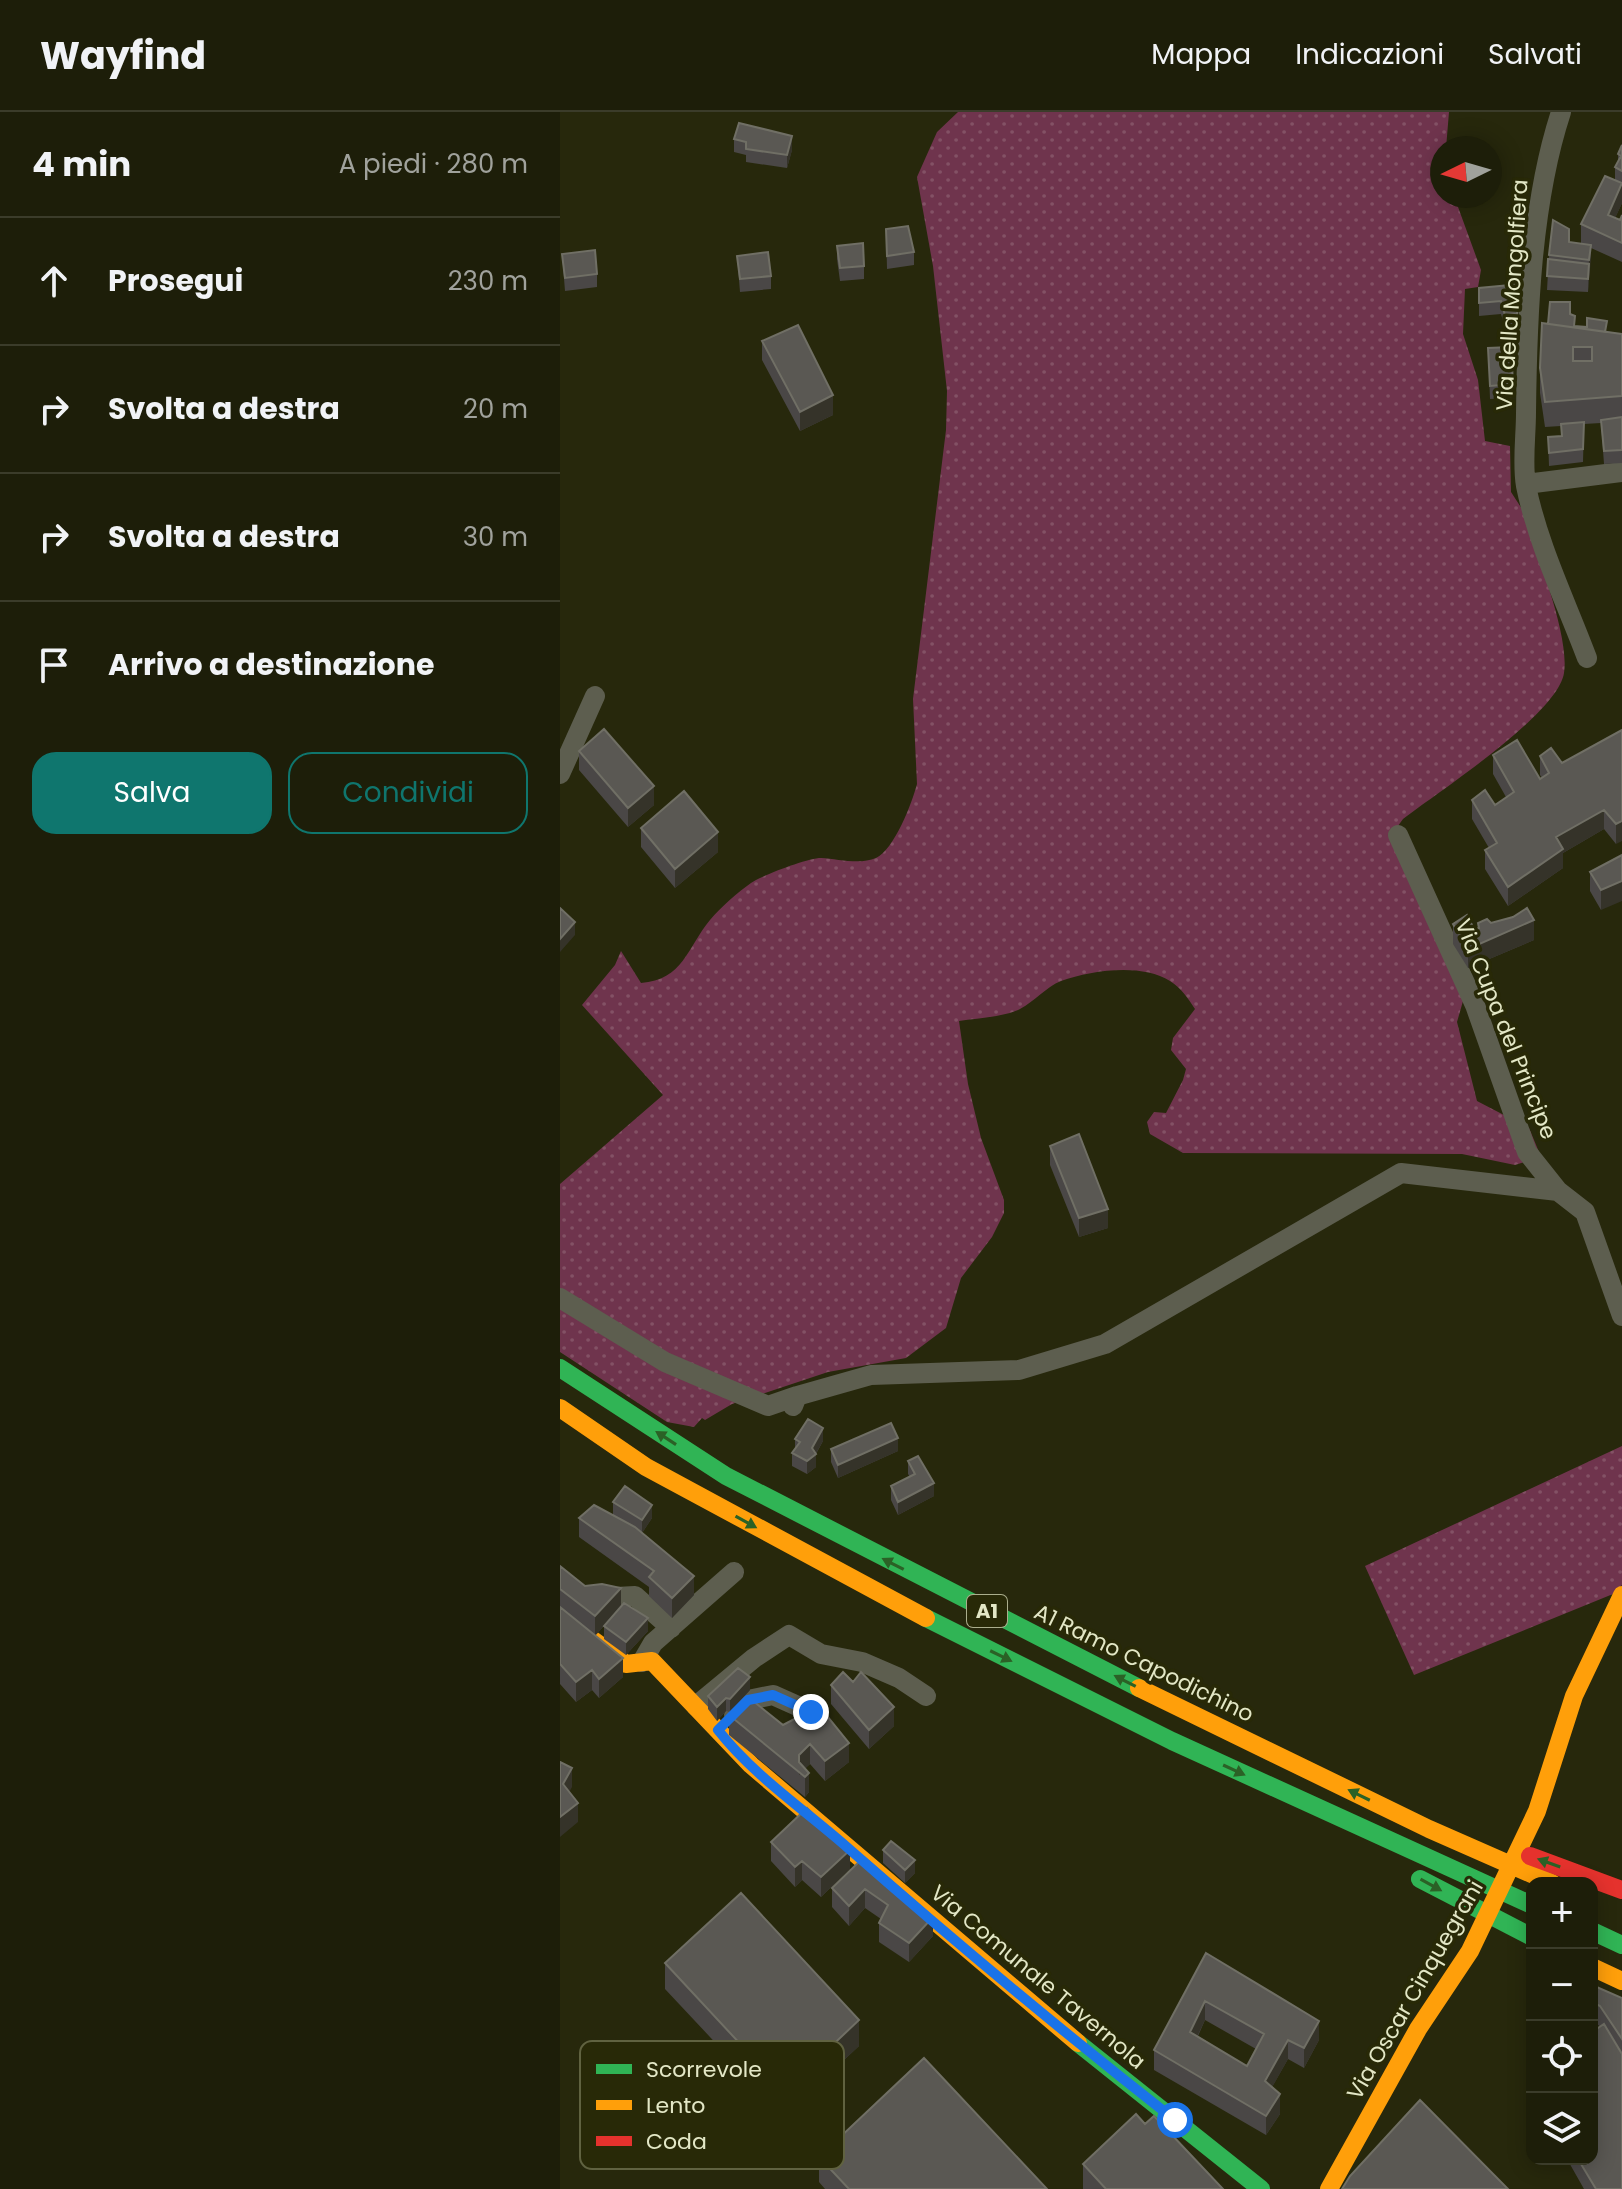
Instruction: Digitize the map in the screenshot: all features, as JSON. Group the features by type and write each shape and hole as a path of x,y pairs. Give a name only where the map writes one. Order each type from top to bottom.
{"main road":[{"name":"A1 Ramo Capodichino","path":"560,1368 726,1476 1163,1700 1429,1829 1538,1877"},
{"name":"A1","path":"560,1408 646,1467 877,1594 1172,1741 1526,1902"},
{"name":"Via Oscar Cinquegrani","path":"1329,2189 1418,2029 1470,1951 1537,1811 1574,1696 1622,1595"},
{"name":"Via Comunale Tavernola","path":"560,1616 626,1664 652,1661 751,1765 1045,2017 1261,2189"},
{"path":"1320,1810 1375,1854"},
{"path":"1429,1829 1490,1842 1622,1890"},
{"path":"1399,1867 1526,1934"},
{"path":"1598,1934 1622,1945"},
{"path":"1598,1970 1622,1981"}],"street":[{"name":"Via della Mongolfiera","path":"1561,112 1544,178 1536,232 1527,380 1526,484 1540,534 1587,658"},
{"path":"1526,484 1622,472"},
{"path":"560,774 595,696"},
{"name":"Via Cupa del Principe","path":"1398,835 1475,1005 1527,1152 1558,1191 1585,1212 1622,1316"},
{"path":"560,1298 665,1362 768,1406 795,1401 871,1375 1019,1370 1105,1344 1401,1173 1558,1191"},
{"path":"642,1662 653,1643 734,1572"},
{"path":"584,1590 593,1598 635,1596 671,1628"},
{"path":"696,1706 754,1658 789,1635 821,1654 862,1662 899,1678 926,1696"},
{"path":"718,1730 748,1700 773,1695 811,1712"}],"shaded area":[{"path":"958,112 1449,112 1447,136 1430,136 1430,208 1458,208 1481,270 1478,287 1465,289 1463,334 1478,380 1485,441 1510,446 1511,492 1522,509 1557,615 1564,673 1557,690 1520,730 1403,819 1390,837 1471,973 1457,1022 1477,1101 1529,1128 1541,1157 1515,1165 1462,1154 1183,1153 1150,1134 1147,1122 1154,1112 1166,1113 1183,1080 1186,1069 1171,1050 1173,1038 1195,1009 1174,984 1159,975 1117,970 1073,977 1056,984 1013,1012 959,1021 968,1084 981,1138 1004,1200 1004,1213 992,1237 961,1278 946,1328 906,1358 828,1372 732,1404 705,1420 702,1418 694,1427 667,1422 560,1352 560,1184 663,1095 582,1005 615,965 621,951 641,983 666,976 683,961 714,915 751,883 815,859 856,861 876,858 889,846 907,814 917,784 913,699 946,430 947,391 933,266 917,177 937,132"},
{"path":"1622,1446 1622,1585 1613,1594 1414,1675 1365,1566"}],"building":[{"path":"739,123 792,136 787,155 746,149 746,142 734,139"},
{"path":"1622,145 1622,171 1615,167"},
{"path":"1605,176 1622,183 1608,215 1620,220 1622,215 1622,243 1581,224"},
{"path":"1553,220 1569,229 1569,242 1591,245 1589,260 1549,255"},
{"path":"908,226 914,252 887,256 886,229"},
{"path":"863,243 864,266 840,268 837,246"},
{"path":"595,250 597,274 565,278 562,254"},
{"path":"768,252 771,276 740,279 737,256"},
{"path":"1548,259 1589,264 1588,279 1547,276"},
{"path":"1520,284 1517,314 1505,315 1501,301 1479,303 1479,288"},
{"path":"1550,302 1570,302 1570,314 1575,316 1574,326 1587,327 1587,318 1607,321 1605,332 1548,324"},
{"path":"1542,323 1622,334 1622,396 1545,402 1540,368","holes":["1573,347 1592,347 1592,361 1573,361"]},
{"path":"798,325 833,395 800,412 762,341"},
{"path":"1511,347 1513,384 1490,386 1488,348"},
{"path":"1622,417 1622,450 1604,451 1601,420"},
{"path":"1584,422 1583,449 1549,453 1548,437 1562,436 1561,424"},
{"path":"604,729 654,786 628,808 579,751"},
{"path":"1622,730 1622,821 1616,824 1604,810 1556,837 1563,849 1508,887 1485,850 1497,843 1472,800 1485,790 1495,805 1514,792 1493,755 1517,740 1540,779 1549,773 1540,756 1551,748 1562,763"},
{"path":"684,791 718,832 675,869 641,828"},
{"path":"1622,855 1622,881 1601,890 1590,872"},
{"path":"560,908 575,922 560,939"},
{"path":"1527,908 1534,920 1468,949 1453,924 1467,915 1474,929 1479,928 1478,923 1487,919 1491,923 1513,917"},
{"path":"1079,1134 1108,1209 1079,1218 1050,1146"},
{"path":"808,1419 823,1428 812,1448 816,1454 807,1461 792,1453 800,1442 795,1439"},
{"path":"891,1423 898,1438 838,1465 831,1449"},
{"path":"918,1456 934,1483 898,1502 891,1486 915,1474 908,1461"},
{"path":"625,1486 652,1505 642,1520 613,1502"},
{"path":"594,1505 635,1527 694,1576 672,1598 649,1577 654,1571 579,1518"},
{"path":"560,1566 585,1586 602,1584 621,1588 595,1616 560,1589"},
{"path":"624,1603 648,1618 626,1642 604,1626"},
{"path":"560,1607 623,1658 599,1679 592,1670 576,1682 560,1664"},
{"path":"738,1668 750,1677 730,1699 726,1698 717,1707 708,1696"},
{"path":"843,1672 853,1682 861,1672 894,1707 869,1730 831,1685"},
{"path":"748,1697 783,1725 819,1706 849,1743 825,1761 810,1744 799,1755 799,1762 809,1773 805,1777 729,1715"},
{"path":"560,1762 572,1768 563,1784 578,1803 560,1817"},
{"path":"807,1808 850,1850 821,1877 802,1861 795,1867 771,1842"},
{"path":"891,1841 915,1860 905,1870 883,1850"},
{"path":"864,1857 933,1917 909,1943 879,1923 888,1905 865,1889 849,1906 832,1888"},
{"path":"741,1893 859,2020 837,2041 738,2041 665,1963"},
{"path":"1206,1953 1319,2021 1304,2048 1288,2040 1265,2081 1280,2094 1266,2116 1154,2050","holes":["1205,2001 1264,2034 1247,2066 1190,2032"]},
{"path":"1598,1988 1622,1998 1622,2039 1600,2006"},
{"path":"1604,2024 1622,2054 1622,2189 1596,2189 1582,2165 1598,2165 1598,2028"},
{"path":"924,2058 1047,2189 849,2189 830,2169 844,2169 844,2133"},
{"path":"1420,2100 1508,2189 1342,2189 1350,2176"},
{"path":"1136,2114 1145,2124 1154,2116 1223,2189 1106,2189 1083,2164"}],"traffic: fast":[{"path":"560,1368 726,1476 1139,1688"},
{"path":"926,1618 1172,1741 1526,1902"},
{"path":"1420,1879 1526,1934"},
{"path":"1598,1934 1622,1945"},
{"path":"1078,2043 1261,2189"}],"traffic: slow":[{"path":"560,1408 646,1467 926,1618"},
{"path":"1329,2189 1418,2029 1470,1951 1537,1811 1574,1696 1622,1595"},
{"path":"560,1616 626,1664 652,1661 751,1765 1078,2043"},
{"path":"1139,1688 1429,1829 1538,1877"},
{"path":"1598,1970 1622,1981"}],"traffic: jam":[{"path":"1530,1856 1622,1890"}],"route":[{"path":"811,1712 773,1695 748,1700 718,1730 751,1765 892,1887 1045,2017 1175,2120"}]}
